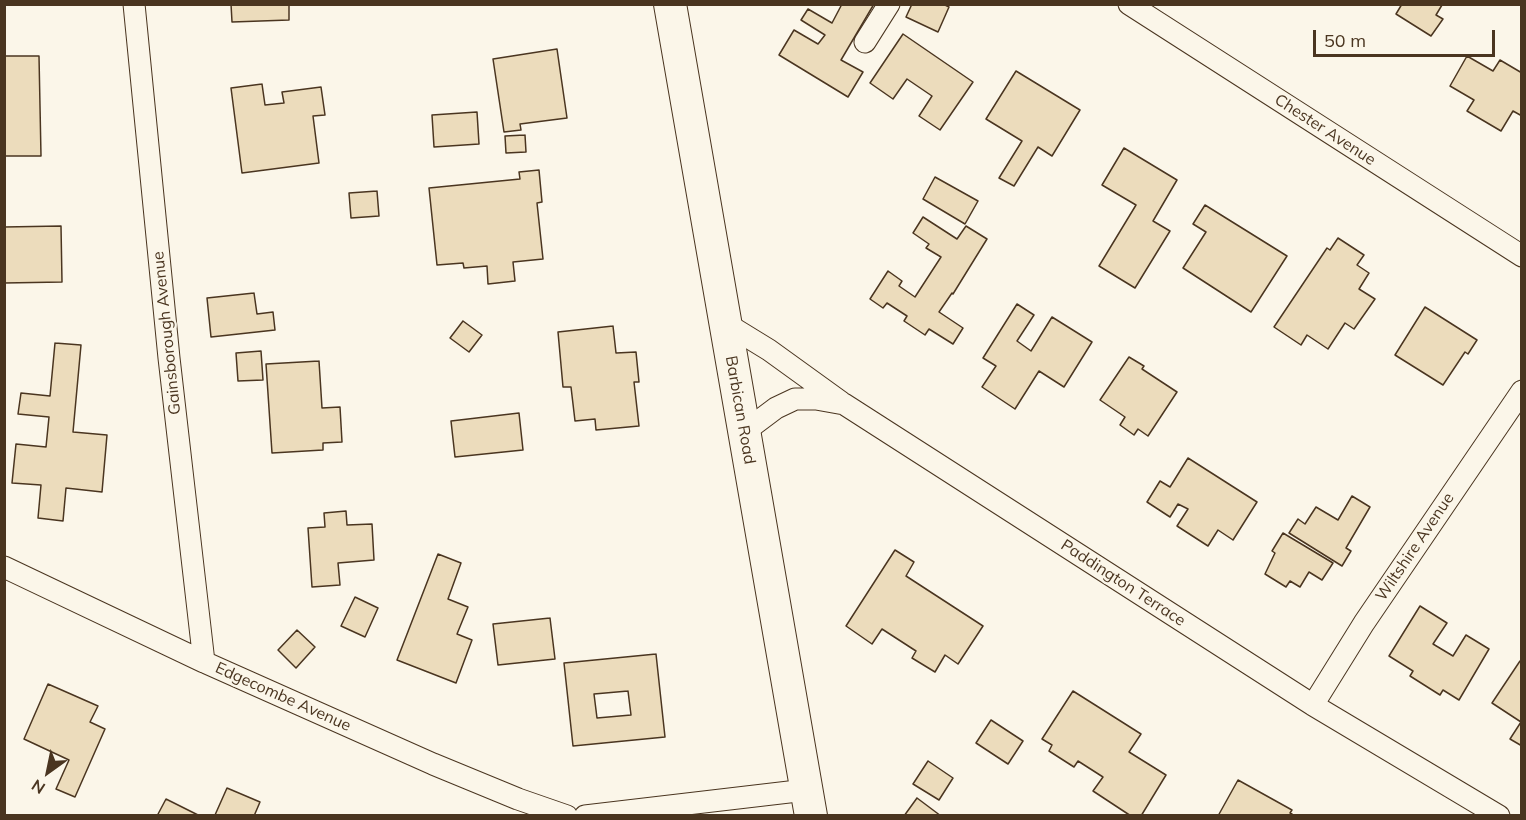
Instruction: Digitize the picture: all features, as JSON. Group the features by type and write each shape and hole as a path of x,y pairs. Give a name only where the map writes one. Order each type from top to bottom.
{"main road":[{"name":"Barbican Road","path":"669,4 809,803"}],"street":[{"name":"Gainsborough Avenue","path":"134,4 169,358 204,662"},
{"path":"865,42 890,4"},
{"name":"Chester Avenue","path":"1129,4 1521,256"},
{"path":"725,324 769,350 844,404"},
{"name":"Wiltshire Avenue","path":"1313,705 1364,623 1521,391"},
{"name":"Paddington Terrace","path":"744,432 776,408 795,399 816,399 844,404 1313,705 1499,816"},
{"name":"Edgecombe Avenue","path":"4,567 204,662 443,768 518,799 567,816"},
{"path":"585,816 809,803"}],"building":[{"path":"231,4 289,4 289,20 232,22"},
{"path":"842,4 874,4 841,60 863,72 848,97 779,55 794,30 818,44 825,35 801,20 808,9 832,23"},
{"path":"912,4 943,4 949,7 938,32 906,17"},
{"path":"1402,4 1442,5 1436,15 1443,19 1431,36 1396,14"},
{"path":"903,34 973,82 940,130 919,116 932,96 907,79 893,99 870,83"},
{"path":"557,49 567,118 520,124 521,130 504,132 493,59"},
{"path":"4,56 39,56 41,156 4,156"},
{"path":"1467,56 1493,71 1500,60 1522,73 1522,116 1513,111 1501,131 1467,111 1474,100 1450,86"},
{"path":"1016,71 1080,110 1052,156 1038,147 1014,186 999,178 1022,141 986,119"},
{"path":"262,84 265,105 284,103 282,92 321,87 325,115 313,116 319,163 242,173 231,88"},
{"path":"477,112 479,144 434,147 432,115"},
{"path":"525,135 526,152 506,153 505,136"},
{"path":"1124,148 1177,180 1153,221 1170,231 1135,288 1099,266 1136,205 1102,185"},
{"path":"539,170 542,202 537,203 543,259 513,262 515,281 488,284 487,266 464,268 463,263 437,265 429,188 520,179 519,172"},
{"path":"935,177 978,201 965,224 923,199"},
{"path":"377,191 379,216 351,218 349,193"},
{"path":"1205,205 1287,256 1251,312 1183,268 1206,232 1193,224"},
{"path":"923,217 957,239 966,226 987,239 953,294 939,312 963,328 953,344 929,329 925,335 904,321 907,316 887,303 883,308 870,299 888,271 902,281 899,286 915,297 941,257 926,248 929,244 913,233"},
{"path":"61,226 62,282 4,283 4,227"},
{"path":"1338,238 1364,255 1357,265 1369,273 1359,289 1375,299 1354,329 1345,323 1328,349 1307,335 1301,345 1274,327 1327,248 1330,250"},
{"path":"254,293 257,314 273,312 275,330 211,337 207,298"},
{"path":"1017,304 1034,315 1017,341 1031,351 1052,317 1092,342 1064,387 1039,371 1015,409 982,387 996,366 983,358"},
{"path":"1425,307 1477,340 1468,354 1465,352 1443,385 1395,355"},
{"path":"463,321 482,335 469,352 450,338"},
{"path":"613,326 616,353 636,352 639,382 634,382 639,426 596,430 595,419 575,421 571,387 563,387 558,332"},
{"path":"55,343 81,345 73,432 107,435 102,492 66,488 63,521 38,518 41,485 12,483 16,444 46,447 49,417 18,414 21,393 50,396"},
{"path":"261,351 263,380 238,381 236,353"},
{"path":"1129,357 1144,366 1142,369 1177,392 1148,436 1138,429 1134,435 1120,425 1125,417 1100,400"},
{"path":"319,361 322,408 340,407 342,442 323,443 323,450 272,453 266,364"},
{"path":"519,413 523,450 455,457 451,421"},
{"path":"1188,458 1257,502 1233,540 1218,530 1208,546 1177,526 1188,509 1178,504 1170,517 1147,502 1160,481 1170,487"},
{"path":"1352,496 1370,507 1346,548 1351,551 1342,566 1289,533 1298,519 1305,524 1316,507 1338,520"},
{"path":"346,511 347,525 372,524 374,560 338,563 340,585 312,587 308,528 325,527 324,513"},
{"path":"1283,533 1333,563 1322,580 1309,572 1300,587 1290,581 1286,587 1265,574 1275,553 1272,551"},
{"path":"895,550 914,562 906,576 983,626 958,664 945,655 935,672 912,658 916,651 882,629 872,644 846,626"},
{"path":"438,554 461,563 448,599 468,607 457,634 472,640 456,683 397,660"},
{"path":"355,597 378,608 365,637 341,626"},
{"path":"1420,606 1447,623 1433,644 1453,656 1466,635 1489,649 1459,700 1443,690 1440,695 1410,676 1413,671 1389,656"},
{"path":"550,618 555,659 498,665 493,624"},
{"path":"297,630 315,647 296,668 278,650"},
{"path":"656,654 665,737 573,746 564,663","holes":["628,691 631,715 597,718 594,694"]},
{"path":"1520,661 1522,662 1522,746 1510,739 1521,722 1492,703"},
{"path":"48,684 98,706 90,722 105,729 75,797 56,789 69,760 24,739"},
{"path":"1073,691 1141,734 1129,752 1166,775 1141,816 1131,816 1093,791 1103,777 1078,761 1074,767 1049,751 1052,745 1042,739"},
{"path":"991,720 1023,741 1008,764 976,743"},
{"path":"928,761 953,778 939,800 913,784"},
{"path":"1238,780 1292,810 1290,813 1295,816 1218,816"},
{"path":"227,788 260,802 254,816 215,815"},
{"path":"917,798 941,816 904,816"},
{"path":"166,799 200,816 157,816"}]}
